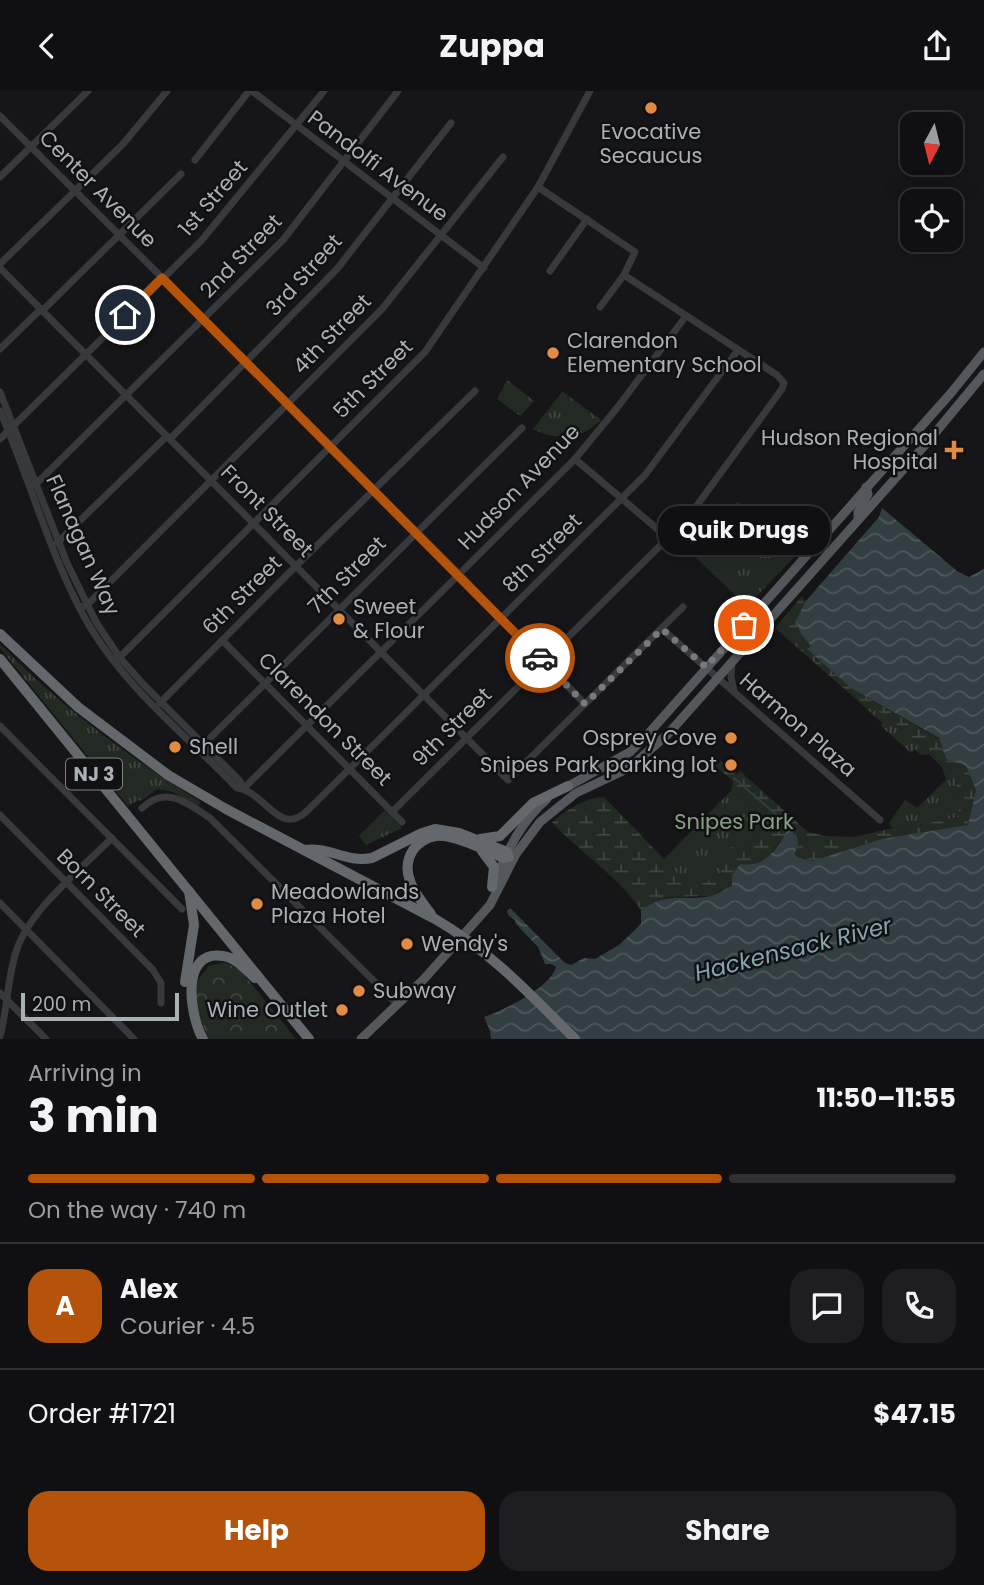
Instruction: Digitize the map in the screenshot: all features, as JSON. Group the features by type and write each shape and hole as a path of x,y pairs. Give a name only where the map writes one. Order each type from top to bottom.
{"highway":[{"name":"NJ 3","path":"0,634 78,708 145,758 209,800 438,920 495,961 575,1039"},
{"name":"NJ 3","path":"0,659 309,1039"},
{"path":"473,843 500,836 533,803 572,790"},
{"path":"304,850 316,848 340,857 362,860 372,858 429,830 450,830 473,843 491,862 495,873 494,890"},
{"path":"438,920 411,884 408,874 410,855 415,847 425,839 447,837 473,843 507,856"},
{"path":"188,888 194,925 184,998 187,1018 196,1039"},
{"path":"203,1039 195,1022 191,996 193,976 201,963 215,956 228,957 268,989"}],"main road":[{"path":"494,890 507,856 537,818 572,790 629,752 648,734 951,393 984,352"},
{"path":"361,1039 439,963 483,911 540,822 572,790 629,768 646,755 718,678 984,374"},
{"path":"858,520 858,512 868,494 866,487"}],"street":[{"path":"0,177 88,91"},
{"path":"0,266 123,144 167,91"},
{"path":"195,160 251,91"},
{"name":"Pandolfi Avenue","path":"251,91 484,268"},
{"name":"1st Street","path":"0,439 222,218 324,91"},
{"name":"2nd Street","path":"34,485 283,240 398,91"},
{"name":"5th Street","path":"118,660 425,352 538,187 590,91"},
{"name":"Center Avenue","path":"0,116 458,573 585,704"},
{"name":"3rd Street","path":"56,543 246,363 337,269 451,123"},
{"name":"4th Street","path":"84,606 382,309 502,157"},
{"path":"0,349 181,174"},
{"path":"538,187 635,252 624,275 600,307"},
{"path":"550,271 587,219"},
{"name":"Front Street","path":"0,266 84,355 508,780 585,704"},
{"path":"624,275 738,350"},
{"name":"Hudson Avenue","path":"243,789 575,459 686,316"},
{"name":"9th Street","path":"392,812 691,514 782,389 783,383 777,375 738,350"},
{"name":"8th Street","path":"290,821 301,817 645,475 738,350"},
{"name":"6th Street","path":"158,704 475,391"},
{"name":"Flanagan Way","path":"0,392 56,543 100,635 136,681 201,747 240,781 243,789 290,821"},
{"name":"Flanagan Way","path":"0,411 11,427"},
{"name":"7th Street","path":"201,747 522,428"},
{"path":"575,459 668,538"},
{"path":"585,704 683,607"},
{"name":"Harmon Plaza","path":"662,629 880,820"},
{"name":"Clarendon Street","path":"222,640 402,822"},
{"path":"732,662 734,691"},
{"path":"0,726 182,909"},
{"path":"142,808 154,798 169,797 210,818 397,1005"},
{"name":"Born Street","path":"0,815 153,969 161,983 161,1003"},
{"path":"0,1035 3,996 16,951 26,929 66,883 112,838"},
{"path":"0,903 134,1039"},
{"path":"3,996 46,1039"}],"green space":[{"path":"507,380 534,401 520,416 497,399"},
{"path":"562,392 601,420 585,432 569,437 533,429"},
{"path":"737,502 775,528 774,532 803,548 747,606 696,558"},
{"path":"717,549 732,559 721,574 707,564"},
{"path":"802,596 805,602 796,621 801,634 812,646 807,649 851,688 939,739 946,759 966,766 976,790 968,826 882,839 813,861 797,857 797,850 782,839 767,858 732,875 732,886 711,896 667,897 641,910 610,875 552,822 576,805 604,797 691,887 696,887 722,873 714,857 717,852 752,840 770,819 731,791 733,781 715,766 721,761 738,775 739,770 808,832 854,837 959,817 956,775 887,716 857,700 775,628"},
{"path":"0,644 70,709 147,767 201,802 198,806 173,792 157,789 141,801 128,806 0,648"},
{"path":"857,700 887,716 956,775 959,817 893,828 889,823 905,800 917,808 946,780 942,767 929,754 921,755 915,749 911,753"},
{"name":"Snipes Park","path":"731,791 770,819 752,840 717,852 714,857 722,873 691,887 664,859"},
{"path":"385,810 402,828 366,845 359,836"},
{"path":"225,962 241,971 296,1039 209,1039 198,1011 196,988 208,966"}],"water":[{"name":"Hackensack River","path":"882,508 957,571 969,577 984,569 984,1039 491,1039 484,1017 514,1004 536,990 552,975 556,967 545,964 538,947 509,916 507,911 510,908 565,963 571,965 584,958 595,959 619,945 641,924 641,910 651,904 668,898 711,896 732,886 732,875 740,864 749,865 763,860 775,850 788,829 797,836 797,857 812,861 882,839 968,825 976,790 966,766 946,759 939,738 851,688 807,649 811,646 801,634 796,621 805,602 879,517"}],"waterway":[{"path":"734,778 779,817 792,832"}],"way so far":[{"path":"540,658 585,704 662,629 706,667 744,625"}],"place":[{"name":"Evocative Secaucus","path":"651,108"},
{"name":"Clarendon Elementary School","path":"553,353"},
{"name":"Hudson Regional Hospital","path":"954,450"},
{"name":"Sweet & Flour","path":"339,619"},
{"name":"Quik Drugs","path":"744,625"},
{"name":"Osprey Cove","path":"731,738"},
{"name":"Shell","path":"175,747"},
{"name":"Snipes Park parking lot","path":"731,765"},
{"name":"Meadowlands Plaza Hotel","path":"257,904"},
{"name":"Wendy's","path":"407,944"},
{"name":"Subway","path":"359,991"},
{"name":"Wine Outlet","path":"342,1010"}],"route":[{"path":"125,315 162,278 540,658"}]}
